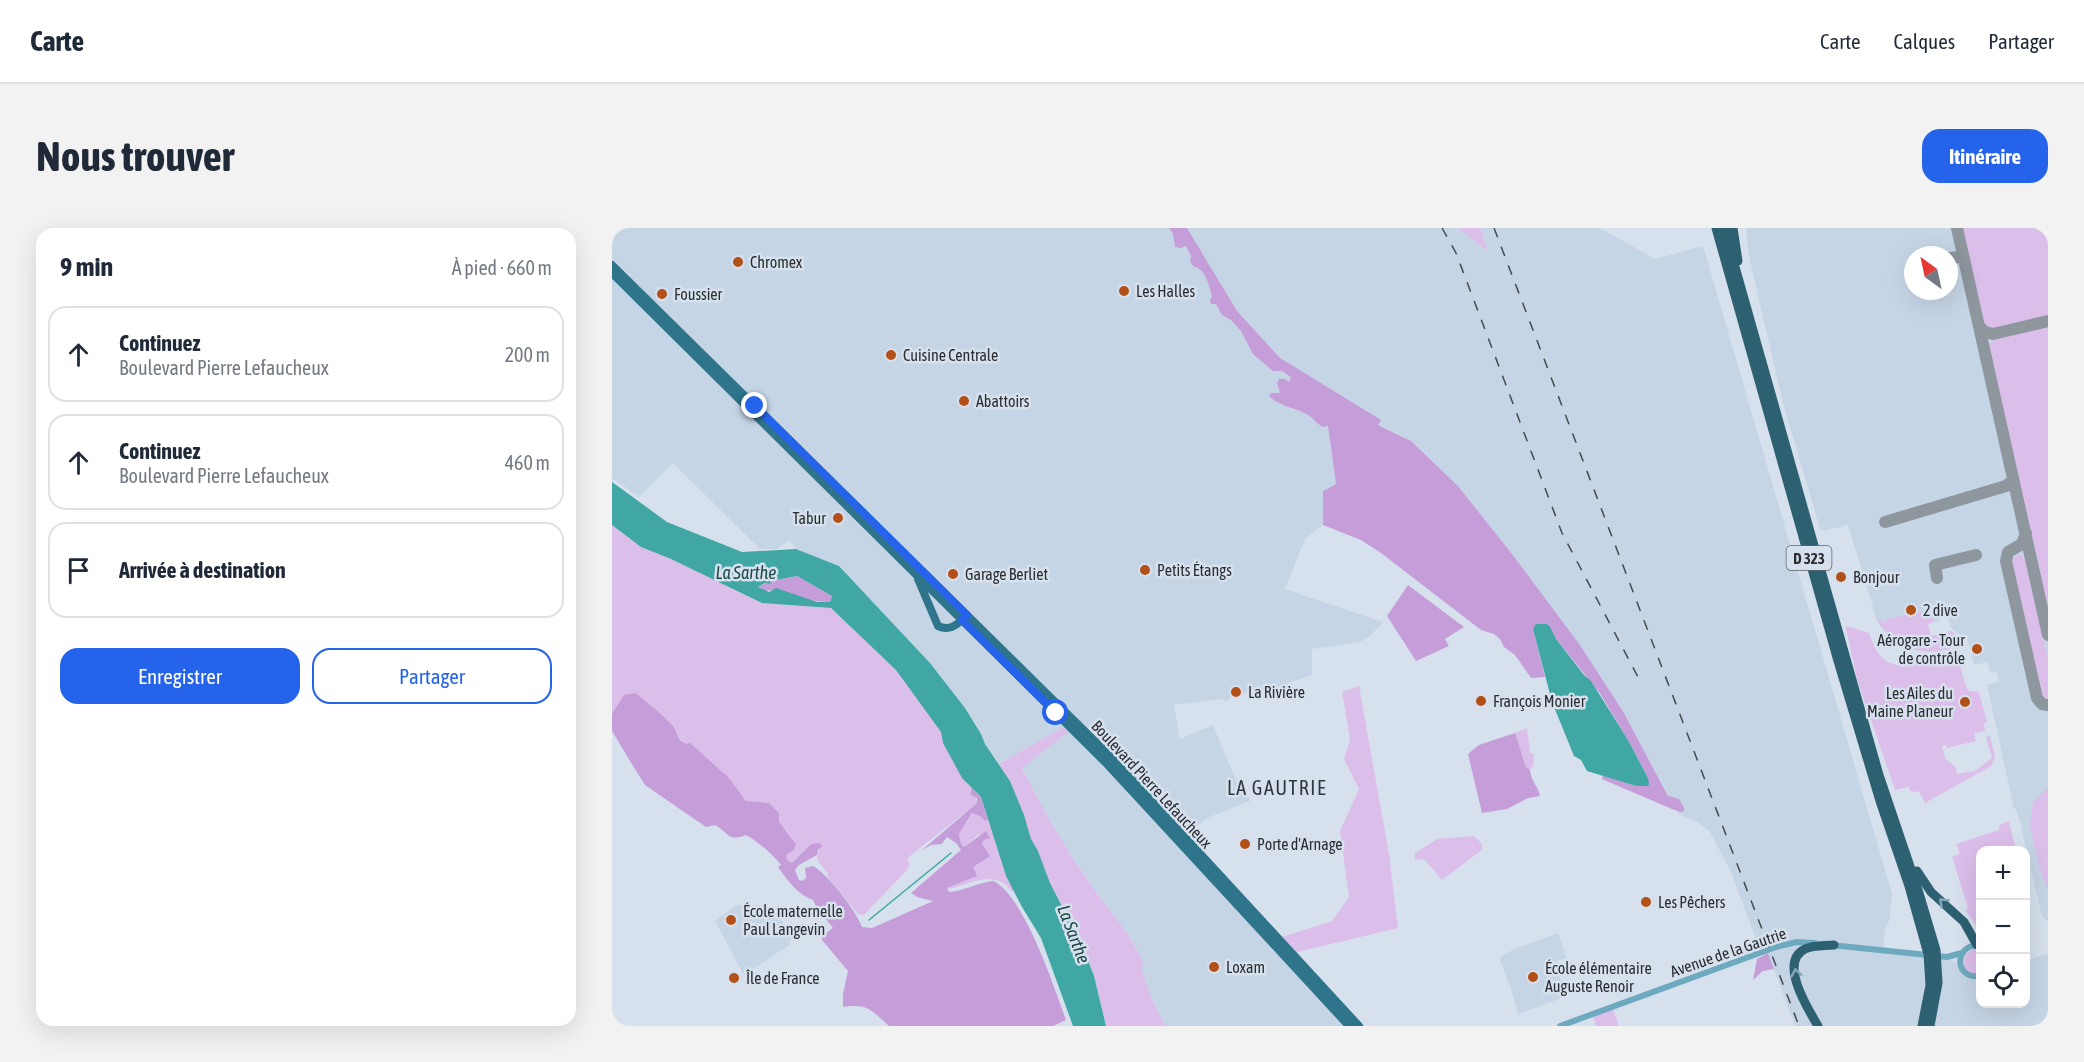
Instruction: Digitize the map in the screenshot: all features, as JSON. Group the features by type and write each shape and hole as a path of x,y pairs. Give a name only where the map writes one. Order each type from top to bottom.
{"highway":[{"name":"D 323","path":"1715,228 1838,661 1928,954 1930,978 1919,1026"},
{"name":"D 323","path":"1724,228 1879,775 1936,950 1938,983 1930,1026"},
{"path":"1733,228 1744,296"},
{"path":"1780,425 1820,551 1824,561 1829,565"},
{"path":"1841,622 1852,678"},
{"path":"1908,860 1927,887 1964,922 1976,941"},
{"path":"1818,1026 1796,980 1794,964 1799,954 1805,949 1834,945"}],"main road":[{"name":"Boulevard Pierre Lefaucheux","path":"612,265 965,618 1107,764 1349,1026"},
{"name":"Boulevard Pierre Lefaucheux","path":"612,273 910,568 1112,758 1359,1026"},
{"path":"910,568 920,583 938,626 950,628 965,618"}],"street":[{"name":"Avenue de la Gautrie","path":"1560,1026 1776,947 1802,942 1947,957 1960,963 1966,973 1976,977"},
{"name":"Avenue de la Gautrie","path":"1947,957 1976,946"},
{"path":"1960,963 1962,953"}],"shaded area":[{"path":"612,228 1458,228 1486,251 1481,228 1600,228 1655,259 1703,246 1892,894 1890,919 1885,930 1883,951 1955,961 1976,973 1976,1008 2030,1008 2030,960 2048,953 2048,1026 1795,1026 1768,953 1760,950 1731,872 1710,832 1697,822 1678,814 1624,713 1580,645 1512,554 1458,486 1411,441 1391,430 1325,404 1336,484 1323,491 1323,525 1305,539 1285,589 1383,622 1370,636 1360,642 1312,649 1312,675 1271,689 1245,693 1226,701 1222,699 1174,705 1180,739 1213,725 1239,787 1250,801 1207,818 1179,842 1344,1026 1166,1026 1153,1002 1142,971 1143,962 1128,934 1069,853 1022,767 1068,731 1063,727 999,764 965,708 930,663 839,566 796,549 789,540 778,549 760,549 673,463 639,497 612,478"},
{"path":"1169,228 1187,228 1237,311 1280,358 1381,420 1378,425 1411,441 1458,486 1580,645 1624,713 1668,796 1679,799 1684,811 1672,809 1602,779 1603,775 1636,786 1648,786 1648,778 1599,692 1556,639 1547,624 1533,629 1545,677 1531,678 1515,655 1504,647 1494,634 1481,630 1361,540 1323,525 1323,491 1336,484 1328,426 1323,427 1308,415 1269,396 1271,393 1280,393 1277,383 1279,379 1289,382 1291,377 1282,371 1273,371 1253,354 1241,331 1232,321 1222,315 1216,304 1211,304 1212,297 1206,278 1201,270 1193,266 1186,246 1175,247 1173,234"},
{"path":"1458,228 1481,228 1487,251"},
{"path":"1747,228 2048,228 2048,922 2042,917 2030,865 2030,846 2026,846 2016,809 2014,809 1987,685 1999,682 1996,672 1990,673 1988,662 1974,665 1968,641 1951,628 1947,611 1940,613 1940,621 1934,622 1929,610 1886,619 1884,623 1876,617 1848,525 1823,531 1820,529 1784,407 1747,244"},
{"path":"1962,228 2048,228 2048,317 1996,329 1985,325"},
{"path":"2048,325 2048,614 1989,352 1990,344 1996,337"},
{"path":"612,525 641,547 762,603 831,608 896,670 941,732 952,760 974,792 977,803 911,855 906,871 864,915 858,914 827,876 828,874 818,861 819,851 811,844 792,863 787,860 785,855 794,850 788,832 779,822 778,813 768,803 746,801 680,739 669,722 658,712 654,709 612,714"},
{"path":"2022,555 2025,560 2048,660 2048,697 2044,697 2039,689 2012,566 2011,560"},
{"path":"797,576 832,596 830,602 803,599 779,589 765,591 758,587 766,583 770,584 771,581"},
{"path":"1408,585 1464,627 1445,639 1449,646 1416,661 1387,616"},
{"path":"1930,610 1934,622 1928,624 1931,636 1951,631 1959,637 1950,649 1928,652 1907,647 1888,634 1876,617 1884,623 1886,619"},
{"path":"1847,626 1869,633 1881,657 1891,663 1906,667 1914,658 1957,659 1969,691 1979,692 1987,722 1984,724 1985,731 1974,733 1976,741 1947,748 1946,745 1942,746 1945,758 1956,768 1957,774 1975,771 1992,758 1986,737 1990,736 1995,757 1991,766 1925,803 1919,792 1910,791 1909,787 1895,790 1857,679"},
{"path":"1359,686 1389,854 1398,928 1297,952 1282,937 1332,921 1349,897 1340,831 1359,789 1344,759 1350,739 1342,692"},
{"path":"636,693 673,726 680,740 686,744 690,743 728,777 746,801 769,803 779,813 779,822 796,844 794,850 786,855 787,860 792,863 811,844 820,843 822,847 818,849 817,855 799,865 795,870 799,880 806,878 805,868 813,866 819,870 841,894 862,927 872,928 933,901 911,893 961,850 947,837 942,844 931,845 922,850 977,803 977,798 971,795 971,787 981,797 988,820 985,821 972,813 959,834 961,844 964,847 986,831 990,838 984,840 982,844 990,856 973,867 977,876 947,888 949,892 994,881 1006,890 1017,905 1037,944 1066,1020 1053,1026 889,1026 869,1009 858,1006 843,1007 848,971 822,940 822,936 833,928 825,918 824,910 816,906 813,900 802,895 778,867 781,865 746,835 736,838 729,836 715,825 706,827 645,785 612,731 612,714 624,695"},
{"path":"1063,727 1069,731 1022,768 1069,853 1128,934 1143,962 1142,971 1153,1002 1166,1026 1106,1026 1094,976 1082,945 1050,883 1010,781 999,764"},
{"path":"1527,728 1530,752 1534,754 1533,766 1530,770 1526,767 1515,733"},
{"path":"1515,733 1526,767 1530,770 1540,796 1528,798 1507,809 1482,813 1468,754 1479,745"},
{"path":"2048,788 2048,890 2040,870 2030,827 2033,802"},
{"path":"973,813 985,821 988,820 1006,876 1014,891 1012,892 998,880 990,879 947,889 976,876 972,867 976,863 984,840 979,834 964,847 959,834"},
{"path":"2009,821 2015,846 1976,846 1976,925 1965,910 1968,908 1952,857 1960,853 1956,844 1999,830 1999,825"},
{"path":"1474,836 1482,844 1482,850 1442,880 1424,859 1415,860 1415,853 1437,839"},
{"path":"737,905 763,905 775,919 780,919 790,930 792,937 789,945 744,975 715,921"},
{"name":"École élémentaire Auguste Renoir","path":"1558,933 1567,958 1554,962 1567,996 1518,1014 1500,961 1501,957 1512,950"},
{"path":"1976,949 1976,974 1964,966 1965,955"},
{"path":"1768,953 1774,969 1763,971 1753,980 1757,959"},
{"path":"1612,1007 1619,1026 1596,1026 1592,1015"}],"water":[{"name":"La Sarthe","path":"612,482 667,522 742,552 796,549 839,566 930,663 965,708 985,744 1010,781 1050,883 1082,945 1094,976 1106,1026 1073,1026 1041,938 1006,876 981,797 962,778 943,743 941,732 896,670 831,608 762,603 641,547 612,525","holes":["797,576 832,596 830,602 817,602 776,588 769,592 758,587 765,583 770,584 771,581"]},
{"path":"1536,624 1547,624 1550,627 1556,639 1591,681 1628,740 1648,778 1648,786 1636,786 1587,771 1581,760 1574,756 1552,702 1533,629"}],"waterway":[{"path":"869,920 951,853"}],"taxiway":[{"path":"1957,228 2048,635"},
{"path":"1958,257 1964,260"},
{"path":"1979,326 1985,332 1993,334 2048,321"},
{"path":"1885,522 2006,486 2013,477"},
{"path":"2026,533 2022,544 2008,552 2006,561 2037,698 2042,704 2048,705"},
{"path":"1937,578 1935,565 1976,555"}],"railway":[{"path":"1442,228 1456,253 1562,533 1638,677"},
{"path":"1494,228 1799,1026"}],"place":[{"name":"Chromex","path":"738,262"},
{"name":"Les Halles","path":"1124,291"},
{"name":"Foussier","path":"662,294"},
{"name":"Cuisine Centrale","path":"891,355"},
{"name":"Abattoirs","path":"964,401"},
{"name":"Tabur","path":"838,518"},
{"name":"Petits Étangs","path":"1145,570"},
{"name":"Garage Berliet","path":"953,574"},
{"name":"Bonjour","path":"1841,577"},
{"name":"2 dive","path":"1911,610"},
{"name":"Aérogare - Tour de contrôle","path":"1977,649"},
{"name":"La Rivière","path":"1236,692"},
{"name":"François Monier","path":"1481,701"},
{"name":"Les Ailes du Maine Planeur","path":"1965,702"},
{"name":"Porte d'Arnage","path":"1245,844"},
{"name":"Les Pêchers","path":"1646,902"},
{"name":"École maternelle Paul Langevin","path":"731,920"},
{"name":"Loxam","path":"1214,967"},
{"name":"École élémentaire Auguste Renoir","path":"1533,977"},
{"name":"Île de France","path":"734,978"}],"district":[{"name":"LA GAUTRIE","path":"1277,787"}],"route":[{"path":"755,406 967,615 962,620 1056,713"}]}
